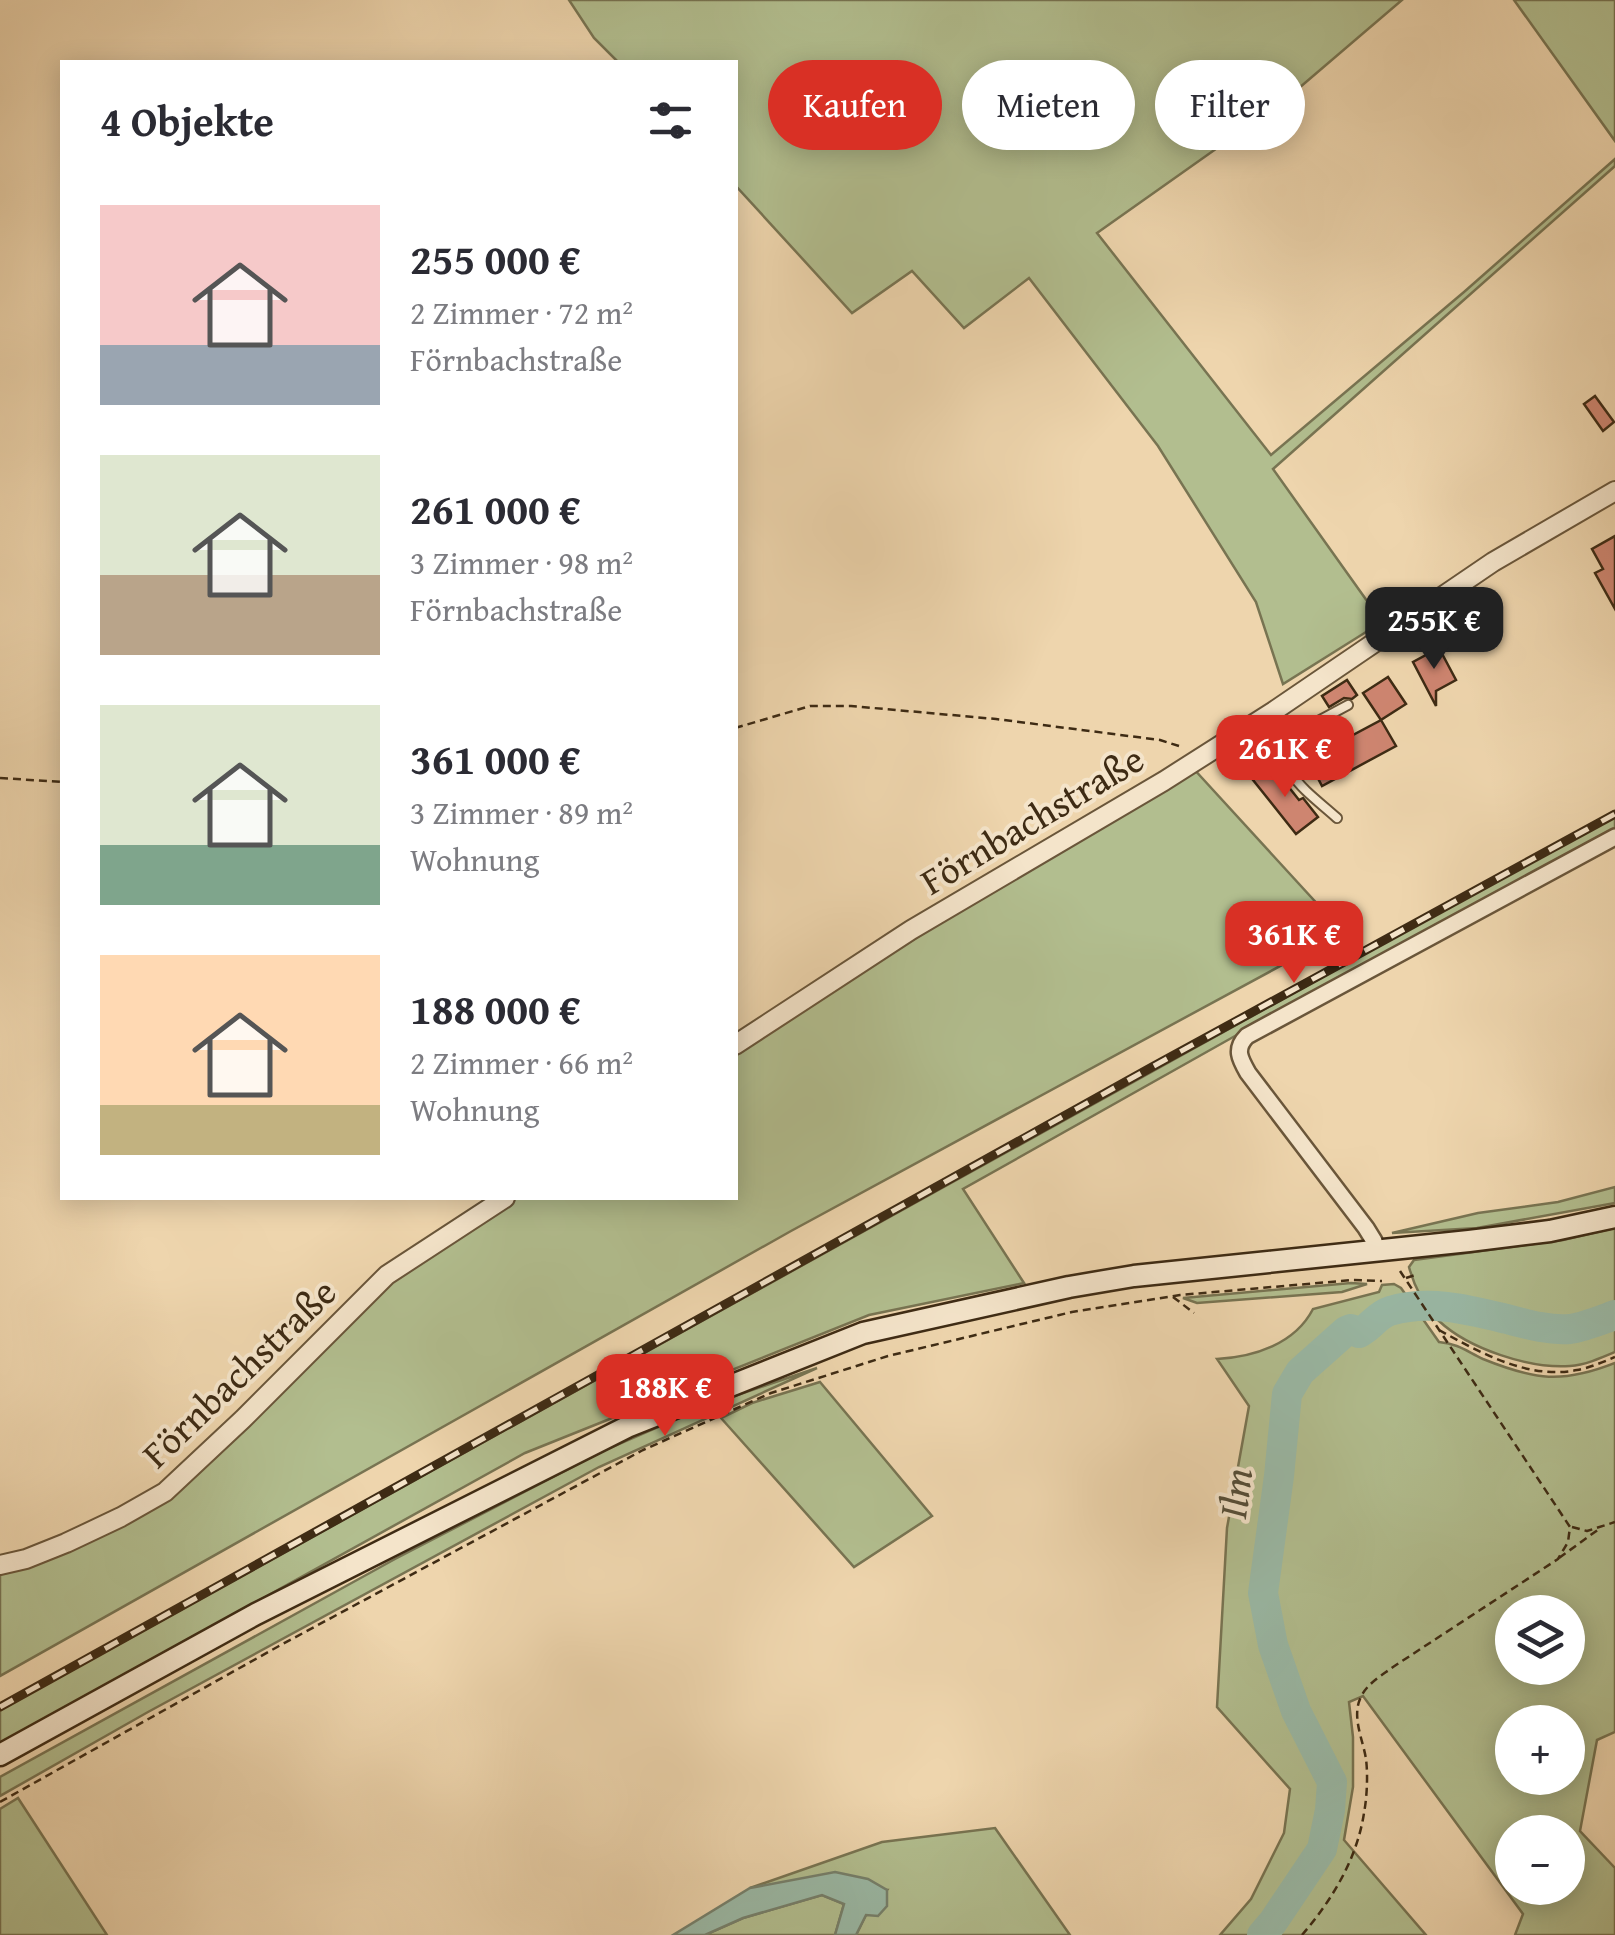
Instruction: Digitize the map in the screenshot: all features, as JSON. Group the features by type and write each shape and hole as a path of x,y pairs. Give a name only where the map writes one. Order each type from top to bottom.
{"main road":[{"path":"0,1755 256,1614 628,1426 864,1334 1134,1276 1550,1231 1615,1216"}],"street":[{"name":"Förnbachstraße","path":"738,1043 911,930 1202,756 1279,719 1493,562 1615,491"},
{"path":"1375,1252 1370,1234 1248,1073 1240,1058 1240,1043 1615,837"},
{"name":"Förnbachstraße","path":"0,1565 66,1543 165,1492 244,1419 387,1275 502,1200"}],"lane":[{"path":"1337,818 1292,778 1280,745 1279,719 1307,726 1348,705"}],"path":[{"path":"738,727 810,706 850,706 1160,740 1202,756"},
{"path":"0,778 60,782"},
{"path":"1397,1267 1570,1527 1568,1542 1558,1559"},
{"path":"1404,1278 1418,1274"},
{"path":"0,1802 626,1460 771,1393 906,1352 1072,1312 1172,1296 1382,1280"},
{"path":"1172,1296 1194,1313"},
{"path":"1437,1330 1500,1360 1551,1372 1577,1370 1615,1357"},
{"path":"1302,1935 1339,1884 1354,1851 1364,1812 1366,1762 1357,1710 1368,1686 1599,1529 1615,1522"},
{"path":"1570,1527 1599,1529"}],"shaded area":[{"path":"569,0 1402,0 1305,83 1305,60 1155,60 1155,150 1214,150 1097,233 1271,455 1615,159 1615,166 1273,469 1382,622 1283,684 1256,602 1158,446 1029,278 964,328 912,271 852,313 738,188 738,60 616,60 594,38"},
{"path":"1514,0 1615,0 1615,141"},
{"path":"1192,767 1343,932 791,1231 0,1676 0,1570 135,1514 379,1287 510,1200 738,1200 738,1048"},
{"path":"1615,815 1615,836 1235,1036 963,1189 1024,1283 869,1315 525,1453 0,1744 0,1710"},
{"path":"1615,1187 1615,1203 1477,1228 1392,1233 1478,1213 1558,1202"},
{"path":"1615,1228 1615,1352 1576,1365 1519,1360 1466,1340 1429,1310 1409,1267 1414,1260 1563,1240"},
{"path":"1367,1284 1342,1292 1197,1303 1183,1298"},
{"path":"1382,1285 1401,1288 1439,1342 1501,1366 1549,1377 1579,1374 1615,1363 1615,1732 1597,1740 1583,1815 1495,1815 1495,1876 1363,1696 1349,1702 1353,1787 1344,1840 1426,1935 1220,1935 1251,1899 1284,1833 1290,1789 1217,1707 1227,1528 1249,1406 1217,1359 1259,1352 1296,1331 1313,1309 1379,1292"},
{"path":"817,1368 599,1467 0,1796 0,1777 395,1559 605,1450 711,1404"},
{"path":"820,1382 932,1516 854,1567 721,1418 752,1403"},
{"path":"18,1798 107,1935 0,1935 0,1809"},
{"path":"995,1828 1070,1935 856,1935 866,1915 887,1890 750,1888 882,1842"},
{"path":"1585,1836 1615,1868 1615,1935 1515,1935 1523,1914 1516,1905 1585,1905"},
{"path":"835,1872 868,1879 887,1890 887,1906 878,1916 866,1915 856,1935 835,1935 844,1904 822,1895 743,1918 705,1935 673,1935 750,1888"},
{"path":"822,1895 844,1904 835,1935 705,1935 743,1918"}],"building":[{"path":"1595,396 1614,422 1603,431 1584,404"},
{"path":"1615,536 1615,609 1595,573 1603,569 1592,549"},
{"path":"1444,624 1453,638 1439,647 1430,632"},
{"path":"1439,648 1456,680 1436,691 1436,706 1413,662"},
{"path":"1388,677 1406,704 1381,720 1363,693"},
{"path":"1347,680 1357,695 1329,707 1322,696"},
{"path":"1381,720 1396,746 1322,786 1308,759"},
{"path":"1272,766 1318,817 1296,834 1253,780"}],"waterway":[{"name":"Ilm","path":"1262,1935 1322,1849 1332,1782 1296,1711 1273,1645 1263,1593 1287,1394 1300,1372 1346,1331 1359,1333 1390,1311 1449,1307 1562,1329 1615,1315"}],"railway":[{"path":"0,1707 1615,814"}]}
